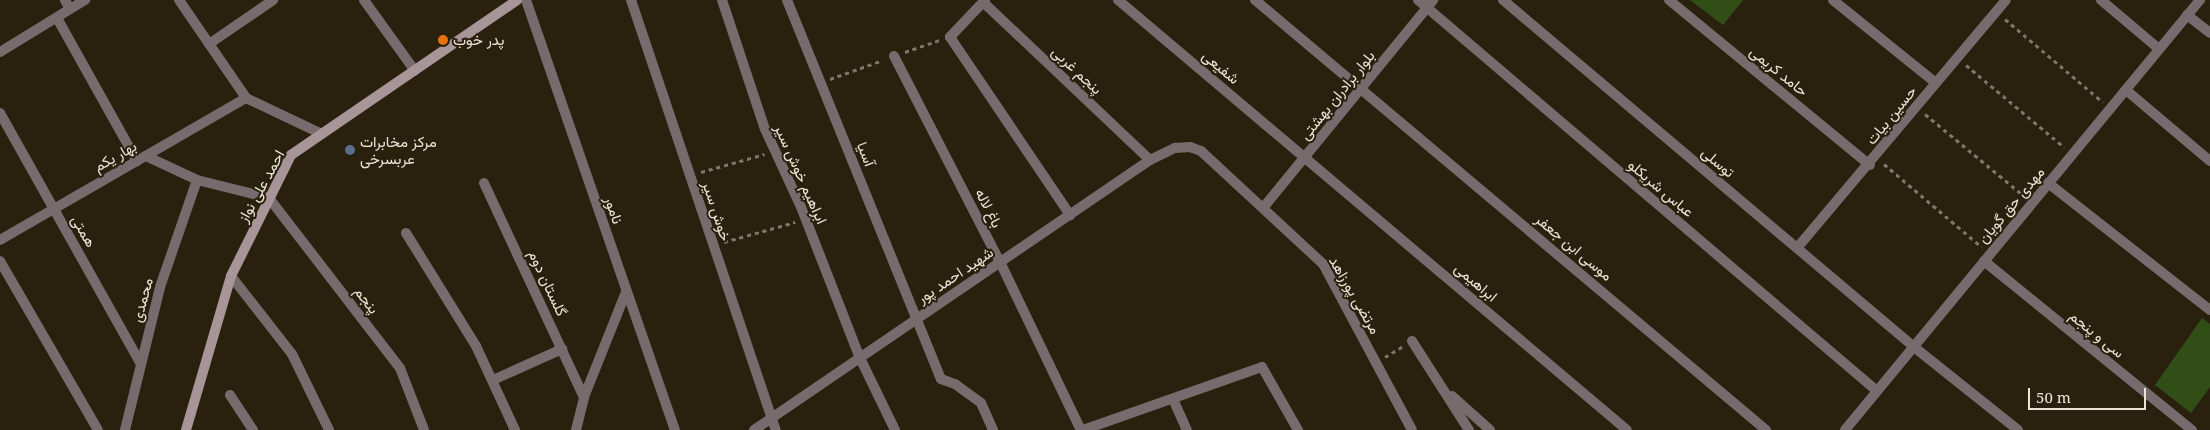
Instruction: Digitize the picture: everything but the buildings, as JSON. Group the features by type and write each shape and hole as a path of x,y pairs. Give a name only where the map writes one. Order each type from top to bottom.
{"main road":[{"name":"احمد علی نواز","path":"186,430 231,276 291,155 517,0"}],"street":[{"path":"65,0 70,10"},
{"path":"0,52 86,0"},
{"path":"179,0 246,98 322,134"},
{"path":"209,44 273,0"},
{"path":"364,0 415,71"},
{"name":"نامور","path":"526,0 675,430"},
{"name":"خوش سیر","path":"631,0 776,430"},
{"name":"ابراهیم خوش سیر","path":"722,0 775,151 805,219 860,358 895,430"},
{"name":"آسیا","path":"787,0 915,321 941,379 956,384 981,403 993,430"},
{"name":"شفیعی","path":"1118,0 1305,158"},
{"name":"موسی ابن جعفر","path":"1255,0 1362,87 1766,430"},
{"name":"عباس شریکلو","path":"1418,0 1430,4 1876,391"},
{"name":"توسلی","path":"1503,0 1914,347 2018,430"},
{"name":"حامد کریمی","path":"1669,0 1873,161"},
{"path":"1833,0 1936,83"},
{"name":"حسین بیات","path":"1797,248 1873,161 2006,0"},
{"path":"2101,0 2159,49"},
{"name":"مهدی حق گویان","path":"1849,428 1876,391 2200,0"},
{"path":"984,1 950,36 1070,215"},
{"name":"پنجم غربی","path":"984,1 1150,160"},
{"name":"بلوار برادران بهشتی","path":"1263,208 1430,4"},
{"path":"2188,15 2210,33"},
{"path":"57,18 141,158 197,180 269,198"},
{"name":"باغ لاله","path":"894,56 1000,262 1082,430"},
{"path":"2126,90 2210,161"},
{"name":"بهار یکم","path":"0,240 246,98"},
{"name":"همتی","path":"0,114 142,364"},
{"name":"مرتضی پورزاهد","path":"1175,148 1190,147 1201,151 1323,264 1412,430"},
{"name":"شهید احمد پور","path":"754,430 1150,160 1175,148"},
{"name":"ابراهیمی","path":"1305,158 1627,430"},
{"name":"محمدی","path":"125,430 160,287 197,180"},
{"name":"گلستان دوم","path":"484,183 584,397"},
{"path":"2048,183 2210,310"},
{"name":"پنجم","path":"269,198 400,368 424,430"},
{"path":"406,233 476,346 515,430"},
{"name":"سی و پنجم","path":"1987,257 2192,430"},
{"path":"0,261 98,430"},
{"path":"231,276 292,354 329,430"},
{"path":"576,430 584,397 626,292"},
{"path":"1412,341 1469,430"},
{"path":"493,380 562,349"},
{"path":"1082,430 1262,367 1298,430"},
{"path":"1443,388 1490,430"},
{"path":"230,395 253,430"},
{"path":"1173,399 1187,430"}],"path":[{"path":"1996,12 2110,108"},
{"path":"1958,58 2072,154"},
{"path":"1916,107 2032,203"},
{"path":"689,175 775,151"},
{"path":"1873,161 1987,257"},
{"path":"713,245 805,219"},
{"path":"1376,362 1412,341"}],"green space":[{"path":"1690,0 1743,0 1723,25"},
{"path":"2202,318 2210,324 2210,387 2191,413 2155,385"}],"place":[{"name":"پدر خوب","path":"443,40"},
{"name":"مرکز مخابرات عربسرخی","path":"350,150"}]}
